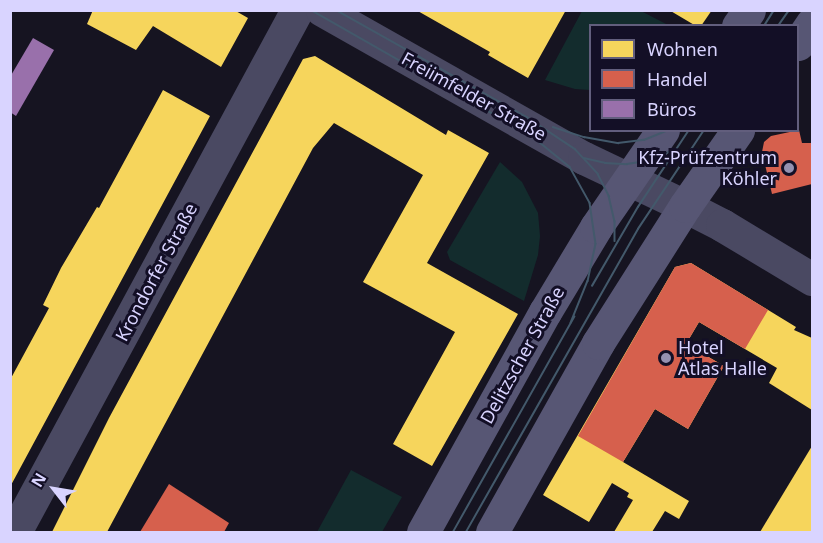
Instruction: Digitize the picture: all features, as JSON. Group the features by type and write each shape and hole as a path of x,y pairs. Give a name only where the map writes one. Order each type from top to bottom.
{"main road":[{"path":"739,24 749,10"},
{"path":"799,43 813,23"},
{"name":"Delitzscher Straße","path":"423,532 545,312 627,180 662,132"},
{"path":"492,532 598,343 685,206 737,132"}],"street":[{"name":"Krondorfer Straße","path":"15,532 297,10"},
{"name":"Freiimfelder Straße","path":"322,10 627,180"},
{"path":"627,180 722,225 813,279"}],"green space":[{"path":"582,11 641,11 666,24 589,24 589,90 575,89 545,80"},
{"path":"500,162 522,182 538,213 540,236 538,255 524,301 450,260 447,252"},
{"path":"351,470 402,497 382,532 317,532"}],"building: Wohnen":[{"path":"93,10 234,10 248,18 221,67 153,26 136,50 87,24"},
{"path":"416,10 514,12 566,10 528,78 488,55 490,52"},
{"path":"669,10 712,10 702,24 693,24"},
{"path":"315,56 446,135 448,130 489,153 427,263 518,314 432,466 393,444 455,332 363,282 423,175 334,123 313,148 107,532 52,532 109,418 303,59"},
{"path":"163,90 210,116 10,487 10,380 49,308 43,305 61,268 97,207 99,208"},
{"name":"Hotel Atlas Halle","path":"691,263 796,327 794,330 812,338 812,410 769,383 777,368 699,322 686,344 724,366 688,429 655,409 623,462 689,501 679,519 665,511 652,532 614,532 633,500 627,497 629,493 612,483 589,522 543,495 675,267"},
{"path":"812,446 812,532 760,532"}],"building: Handel":[{"name":"Kfz-Prüfzentrum Köhler","path":"799,130 802,143 812,143 812,184 772,194 762,152 764,142 771,136 799,132"},
{"name":"Hotel Atlas Halle","path":"691,263 768,310 745,349 699,322 686,344 724,366 688,429 655,409 623,462 578,436 675,267"},
{"path":"169,484 229,523 224,532 140,532"}],"building: Büros":[{"path":"33,38 54,50 16,116 10,112 10,77"}],"tram line":[{"path":"311,10 532,136 570,167 590,203 596,244 588,281 571,323"},
{"path":"336,10 527,117 575,149 598,174 609,196 615,221 615,241"},
{"path":"765,24 774,10"},
{"path":"779,24 789,10"},
{"path":"553,127 584,137 618,143 644,140 664,132"},
{"path":"592,286 638,207 688,132"},
{"path":"466,532 638,229 703,132"},
{"path":"584,158 605,163 627,164 651,160 673,150"},
{"path":"453,532 574,317"}],"place":[{"name":"Kfz-Prüfzentrum Köhler","path":"789,168"},
{"name":"Hotel Atlas Halle","path":"666,358"}]}
